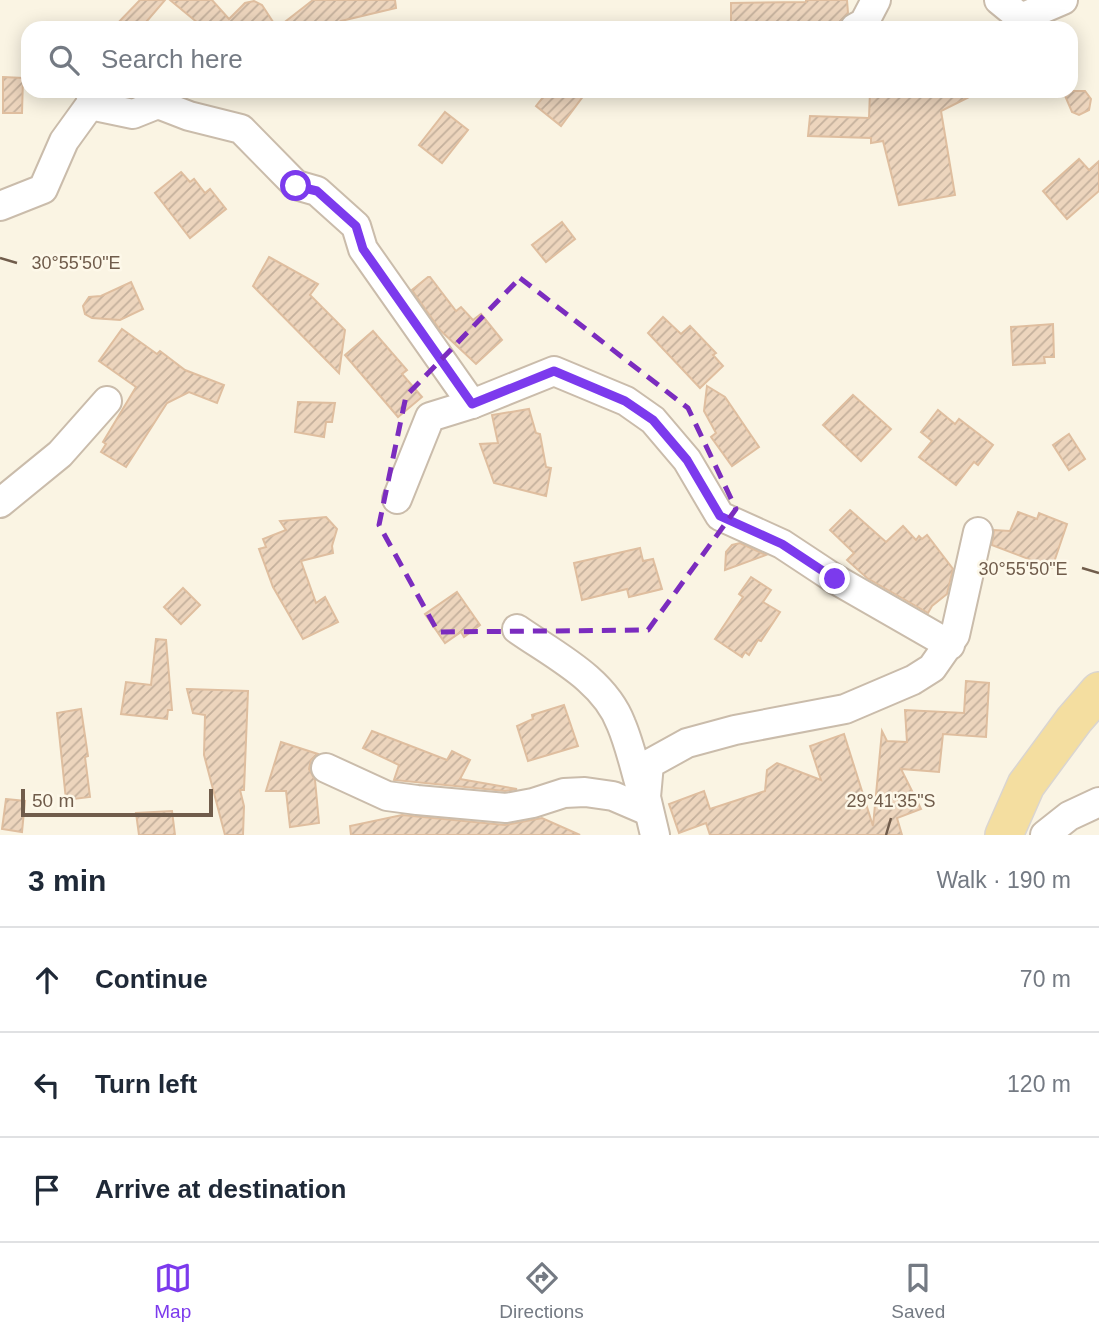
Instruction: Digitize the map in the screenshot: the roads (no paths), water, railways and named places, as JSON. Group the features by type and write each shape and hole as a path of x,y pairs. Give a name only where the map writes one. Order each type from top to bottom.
{"main road":[{"path":"1004,835 1026,785 1099,691"}],"street":[{"path":"865,21 876,0"},
{"path":"888,0 901,0"},
{"path":"999,0 1021,18 1063,0"},
{"path":"0,206 43,189 64,141 91,98 133,114 158,104 189,116 241,129 296,186 317,191 356,226 363,249 472,404"},
{"path":"397,499 430,417 472,404 554,371 625,401 653,420 687,460 720,516 782,544 835,579 950,645"},
{"path":"0,503 60,454 107,401"},
{"path":"652,823 646,797 649,764 670,752 687,743 734,730 845,709 913,680 932,668 955,635 978,532"},
{"path":"517,629 580,672 605,697 621,722 652,823"},
{"path":"326,768 387,796 417,800 506,808 564,793 584,792 613,796 652,823"},
{"path":"1045,835 1069,816 1099,802"}]}
